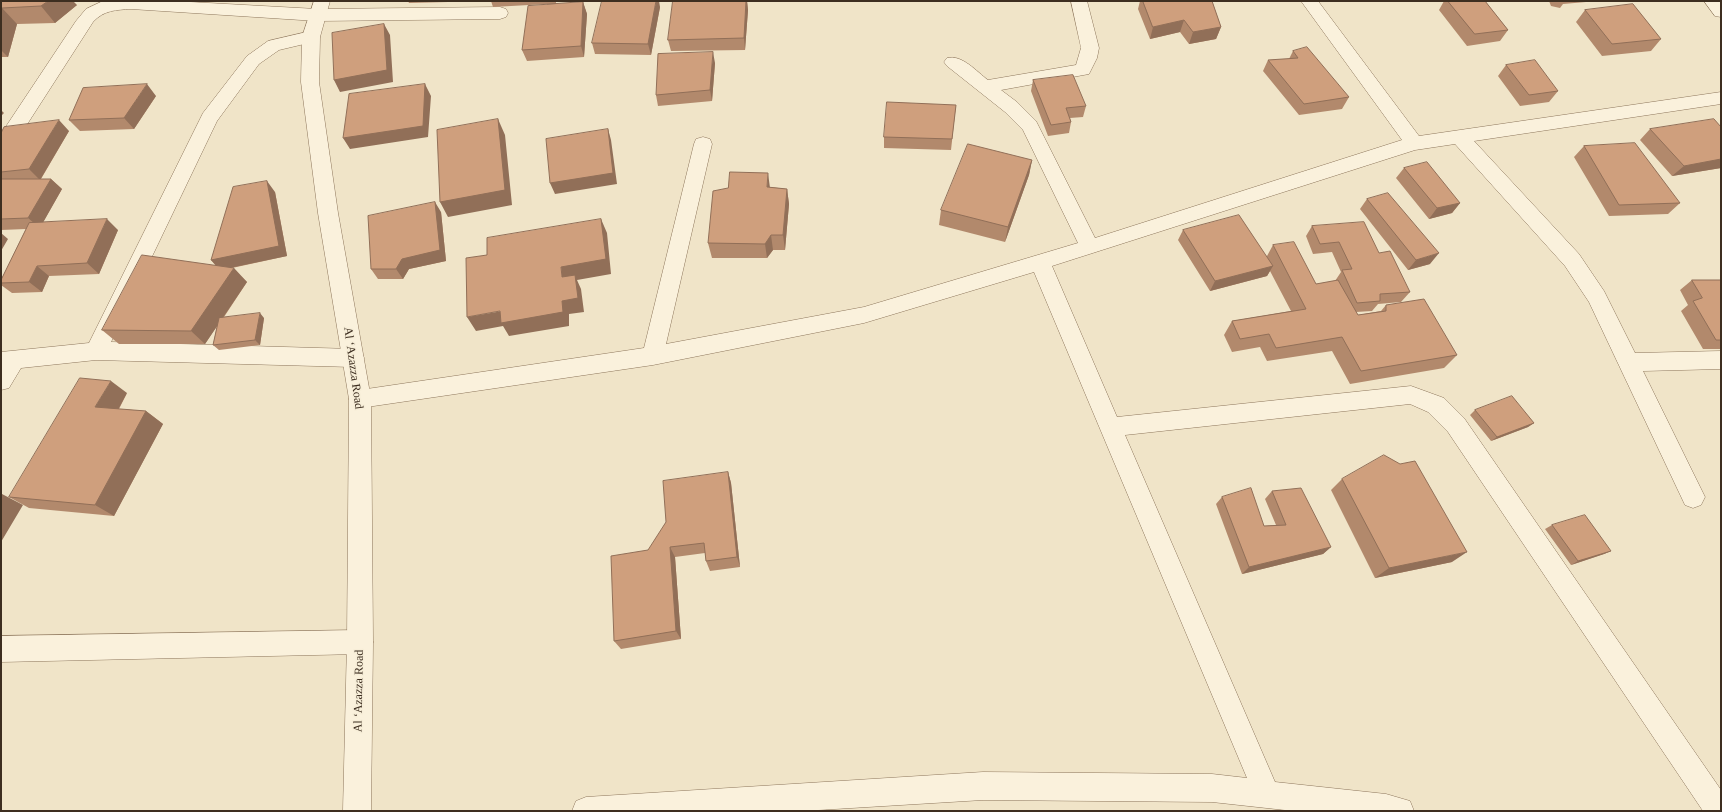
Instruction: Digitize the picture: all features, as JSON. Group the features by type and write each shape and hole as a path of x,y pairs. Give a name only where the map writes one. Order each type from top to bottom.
{"street":[{"path":"985,87 1083,70 1090,48 1080,1"},
{"path":"1310,1 1414,143"},
{"path":"1712,1 1721,12"},
{"path":"1,149 76,35 86,17 96,9 108,6 131,4 500,13"},
{"name":"Al ‘Azazza Road","path":"320,8 311,37 310,82 328,213 360,399 360,642 357,811"},
{"path":"96,351 209,118 253,60 274,45 311,37"},
{"path":"953,62 1011,107 1030,126 1090,247"},
{"path":"360,399 653,356 864,315 1040,263 1414,143 1721,98"},
{"path":"1459,136 1572,260 1597,297 1693,497"},
{"path":"653,356 703,144"},
{"path":"1040,263 1267,794"},
{"path":"1,381 8,360 96,351 353,358"},
{"path":"1628,362 1721,360"},
{"path":"1110,427 1411,395 1436,405 1456,425 1719,811"},
{"path":"1,649 360,642"},
{"path":"586,811 983,786 1212,788 1386,808 1400,811"}],"building":[{"path":"1,1 48,1 41,6 2,8 1,12"},
{"path":"602,1 656,1 648,44 592,43"},
{"path":"673,1 746,1 744,38 668,40"},
{"path":"1143,1 1212,1 1221,27 1193,32 1184,20 1153,27"},
{"path":"1448,1 1485,1 1508,30 1475,34"},
{"path":"583,2 581,46 522,50 528,6"},
{"path":"1633,4 1661,39 1612,44 1585,10"},
{"path":"384,24 387,70 334,80 332,33"},
{"path":"1307,47 1349,97 1304,104 1268,60 1298,58 1293,51"},
{"path":"713,52 710,90 656,95 658,54"},
{"path":"1535,60 1558,91 1529,95 1506,65"},
{"path":"1073,75 1086,106 1066,108 1071,122 1051,125 1033,80"},
{"path":"147,84 124,118 69,120 83,88"},
{"path":"425,84 423,126 343,138 349,94"},
{"path":"887,102 956,105 952,139 884,137"},
{"path":"498,119 505,190 440,202 437,130"},
{"path":"1714,119 1721,127 1721,159 1684,166 1650,129"},
{"path":"59,120 29,169 1,172 1,133 4,127"},
{"path":"608,129 613,173 550,183 546,139"},
{"path":"1635,143 1680,203 1619,205 1584,146"},
{"path":"968,144 1032,160 1008,227 941,210"},
{"path":"1427,162 1460,203 1437,208 1404,168"},
{"path":"730,172 768,173 767,187 787,189 783,235 771,235 765,244 708,243 713,191 728,188"},
{"path":"1,179 51,179 28,218 1,219"},
{"path":"267,181 279,246 211,260 233,187"},
{"path":"1388,193 1439,253 1416,260 1367,199"},
{"path":"435,202 440,250 402,259 396,269 371,269 368,216"},
{"path":"1239,215 1273,266 1215,281 1183,230"},
{"path":"107,219 87,263 37,266 29,282 1,283 1,280 29,223"},
{"path":"601,219 606,259 561,267 562,277 575,275 578,298 562,301 563,312 501,323 500,311 467,317 466,258 487,255 487,238"},
{"path":"1364,222 1379,253 1390,251 1410,292 1380,294 1380,301 1357,303 1342,270 1352,269 1339,242 1320,244 1312,226"},
{"path":"1294,242 1316,284 1338,280 1358,315 1386,311 1386,305 1424,299 1457,355 1361,371 1342,337 1276,348 1269,334 1240,339 1232,321 1306,309 1273,245"},
{"path":"142,255 234,268 191,331 102,330"},
{"path":"1692,280 1721,280 1721,340 1716,340 1693,301 1702,298"},
{"path":"260,313 255,340 213,345 219,318"},
{"path":"80,378 111,381 95,407 146,411 95,505 9,497"},
{"path":"1512,396 1534,423 1497,437 1475,410"},
{"path":"1384,455 1400,464 1415,461 1467,552 1389,568 1342,479"},
{"path":"728,472 737,557 706,561 704,543 670,547 676,631 614,641 611,556 648,550 666,522 663,481"},
{"path":"1251,488 1264,526 1286,525 1272,491 1301,488 1331,547 1249,567 1222,497"},
{"path":"1585,515 1611,551 1578,561 1552,525"}]}
